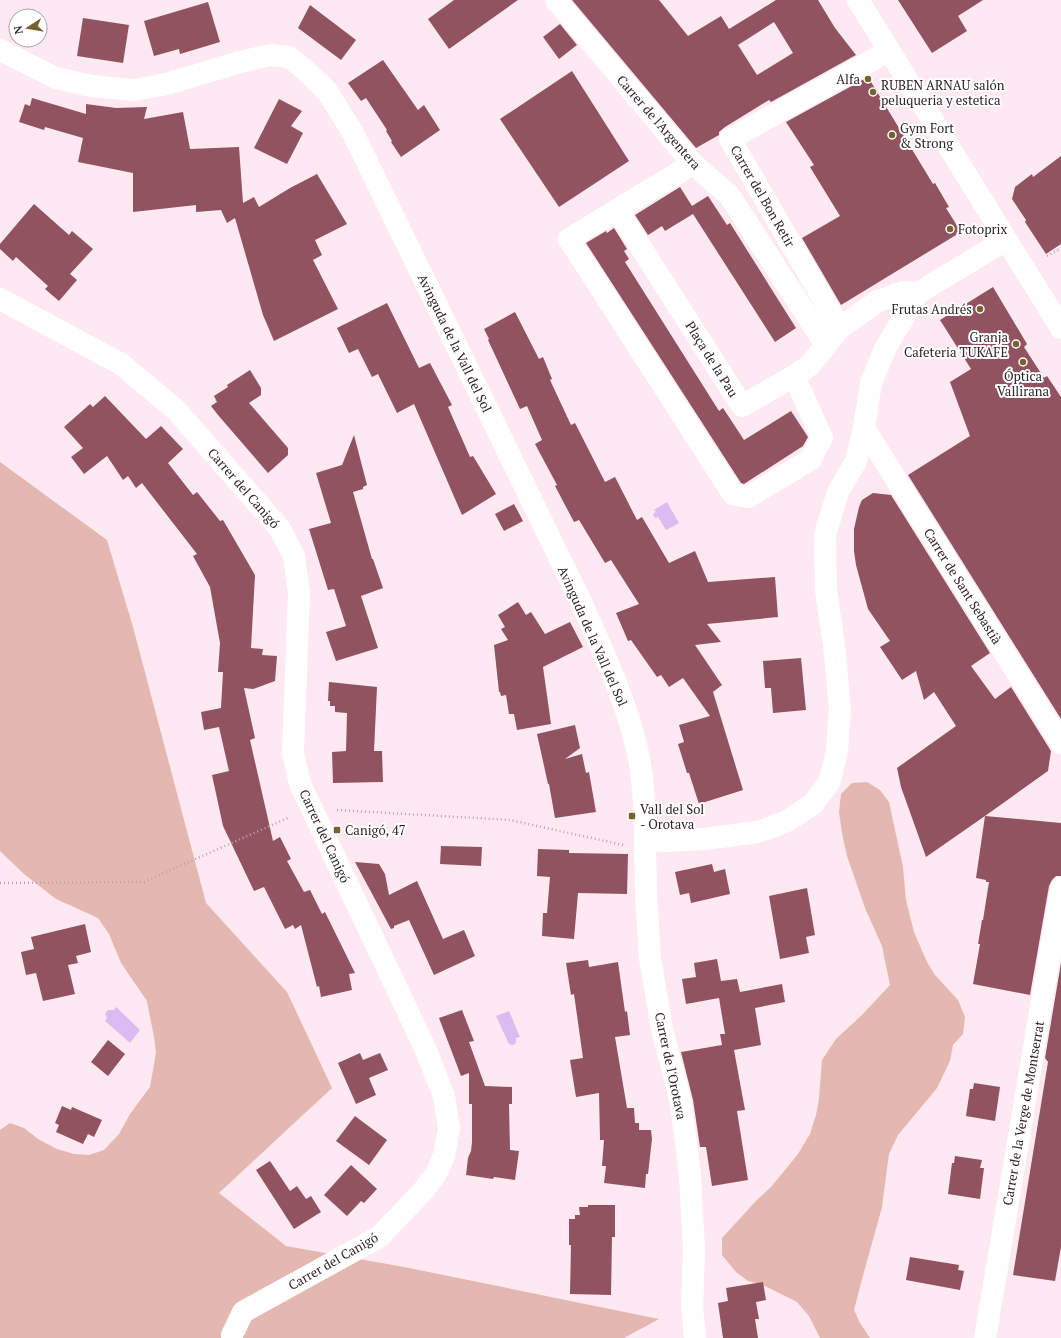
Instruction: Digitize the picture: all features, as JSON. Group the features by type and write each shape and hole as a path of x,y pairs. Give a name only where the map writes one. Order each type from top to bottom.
{"street":[{"name":"Carrer de l'Argentera","path":"556,0 693,164 729,195 826,345"},
{"path":"858,0 1006,240 1058,316"},
{"name":"Avinguda de la Vall del Sol","path":"0,50 56,78 92,86 134,90 166,84 244,60 270,55 289,57 306,70 327,91 356,140 580,600 605,655 626,710 636,745 642,778 645,815 645,842"},
{"name":"Carrer del Bon Retir","path":"840,328 730,139 889,51"},
{"path":"693,164 569,239 733,494 748,497 810,460 822,438 794,376"},
{"name":"Plaça de la Pau","path":"618,210 742,406 809,366 840,328 878,301 903,292 918,293"},
{"path":"645,842 704,839 758,832 787,821 813,804 829,783 837,752 840,709 834,645 826,590 825,535 838,492 856,461 864,428 870,383 886,348 918,293 1006,240"},
{"name":"Carrer del Canigó","path":"0,299 121,364 176,410 280,529 294,556 299,592 293,753 300,784 425,1048 444,1096 449,1128 444,1156 436,1174 423,1191 379,1237 243,1312 232,1338"},
{"name":"Carrer de Sant Sebastià","path":"864,428 1061,744"},
{"name":"Carrer de l'Orotava","path":"645,842 650,958 662,1029 681,1103 690,1176 694,1250 692,1307 694,1338"},
{"name":"Carrer de la Verge de Montserrat","path":"984,1338 1061,888"}],"path":[{"path":"1047,256 1061,248"},
{"path":"0,883 144,882 311,808 510,820 626,845 645,842"}],"shaded area":[{"path":"0,462 107,540 133,627 206,903 287,992 332,1088 219,1193 286,1246 404,1267 659,1319 624,1338 0,1338 0,1130 10,1123 24,1128 38,1139 57,1149 74,1154 89,1155 104,1150 119,1134 130,1114 150,1087 156,1053 147,1001 121,963 109,934 98,918 56,899 24,874 0,851"},
{"path":"667,502 679,523 666,530 658,517 655,518 653,514 656,512 654,510"},
{"path":"867,782 880,790 889,802 903,867 906,900 914,932 927,962 935,975 958,1000 965,1017 963,1034 953,1045 950,1061 937,1088 898,1135 889,1154 882,1207 854,1310 860,1323 870,1338 820,1338 809,1316 797,1302 763,1285 748,1281 736,1272 722,1255 722,1238 772,1186 798,1154 810,1134 816,1115 819,1099 822,1060 836,1039 862,1015 890,985 882,946 865,908 847,856 839,812 841,794 852,783"},
{"path":"116,1007 140,1030 130,1043 105,1021 107,1018 105,1014 108,1010 114,1010"},
{"path":"509,1011 520,1037 516,1038 516,1043 513,1045 509,1044 496,1016"}],"building":[{"path":"454,0 518,0 449,49 428,19"},
{"path":"572,0 659,0 688,36 721,16 729,29 776,0 818,0 835,28 856,55 771,102 769,100 725,127 719,132 719,135 696,148","holes":["774,22 793,53 757,75 738,45"]},
{"path":"898,0 983,0 958,16 967,31 932,53"},
{"path":"208,2 220,42 180,54 179,49 154,56 144,21"},
{"path":"310,5 356,40 341,60 298,28"},
{"path":"83,18 129,25 123,63 77,56"},
{"path":"560,24 577,45 559,59 543,37"},
{"path":"383,60 418,110 424,105 440,130 401,157 391,142 392,141 386,131 387,130 366,98 361,101 348,83"},
{"path":"572,71 629,161 559,207 500,119"},
{"path":"868,77 933,184 935,183 949,207 946,208 961,232 841,305 802,238 840,216 810,167 814,165 786,122"},
{"path":"32,98 86,114 86,104 116,108 147,107 144,119 183,112 190,149 239,147 243,203 254,197 259,207 317,174 347,224 315,240 322,255 313,260 338,309 274,341 263,315 235,218 227,223 221,210 196,212 196,205 133,212 133,173 78,162 83,138 45,127 44,130 19,122 25,104 30,106"},
{"path":"279,99 302,111 291,126 303,133 287,164 254,148"},
{"path":"1061,156 1061,244 1046,254 1012,199 1015,187 1032,174 1033,177"},
{"path":"680,187 692,206 708,196 727,225 730,223 796,328 775,342 693,214 665,231 662,226 648,235 635,215"},
{"path":"34,204 69,235 72,231 93,249 70,274 77,280 59,301 45,289 48,286 16,257 13,261 0,249 0,244"},
{"path":"614,228 627,249 624,251 629,259 625,262 719,411 723,408 744,440 791,411 808,437 803,446 744,484 741,483 586,243"},
{"path":"993,287 1027,344 1024,347 1044,378 1047,376 1061,397 1061,719 908,475 970,436 950,382 971,369 940,320"},
{"path":"387,303 419,368 430,363 452,405 448,407 470,457 473,456 496,494 462,515 414,404 397,413 378,374 372,377 358,349 349,353 337,328"},
{"path":"515,312 539,359 543,357 552,379 550,380 571,425 575,423 605,482 615,477 637,520 642,517 669,563 695,551 708,582 775,577 778,617 707,624 721,642 695,645 722,685 713,692 743,790 699,804 678,744 684,742 679,725 710,716 683,678 669,687 661,675 657,677 631,640 628,641 616,613 639,604 611,560 605,563 579,520 574,522 555,486 557,485 535,444 542,440 527,406 520,409 484,329"},
{"path":"250,370 261,388 261,395 249,403 288,448 288,455 268,473 211,406 217,402 214,396 228,387 227,385"},
{"path":"105,396 146,439 161,426 183,449 168,463 193,495 197,492 220,521 223,520 255,575 251,648 263,649 262,655 277,656 275,681 253,689 244,688 255,738 250,740 273,841 280,837 291,859 287,861 304,892 310,890 322,914 325,912 355,973 349,974 352,990 321,997 301,925 295,929 293,925 285,929 264,887 254,891 223,826 212,775 229,771 219,727 204,730 201,712 221,708 223,672 218,672 220,643 210,587 193,556 197,554 142,483 136,488 128,476 123,480 107,456 84,474 71,457 83,448 64,427 90,404 93,407"},
{"path":"354,435 367,485 363,487 363,489 353,492 372,559 383,588 361,596 378,648 336,661 326,632 346,626 334,589 328,590 309,529 331,523 316,473 342,465"},
{"path":"873,493 891,495 990,653 971,666 995,699 1011,687 1051,751 1048,771 926,857 901,787 897,768 956,726 934,692 924,700 916,671 902,680 880,647 890,641 868,609 856,565 854,551 854,529 859,507 862,500"},
{"path":"514,504 523,521 504,531 495,514"},
{"path":"518,602 526,615 531,612 545,634 570,622 583,647 543,667 551,724 517,730 514,714 509,714 506,695 501,696 499,692 494,645 508,640 501,629 505,627 498,615"},
{"path":"801,658 806,710 773,713 771,688 765,688 763,661"},
{"path":"329,682 377,687 374,751 382,751 383,782 333,783 332,752 346,751 347,713 335,712 335,706 330,706 330,701 328,701"},
{"path":"575,725 580,748 565,759 582,754 586,773 589,772 596,812 555,818 549,784 537,734"},
{"path":"985,816 1061,823 1061,876 1056,876 1049,886 1030,995 973,984 980,944 978,944 989,882 976,878"},
{"path":"441,846 482,847 481,866 440,864"},
{"path":"538,849 569,850 569,853 628,854 627,894 578,893 574,939 542,936 543,913 547,913 550,877 537,876"},
{"path":"355,862 379,864 385,874 389,895 417,881 443,939 464,930 475,956 434,975 409,920 394,926 394,928 391,929"},
{"path":"712,864 714,872 725,869 730,894 691,903 689,893 680,895 675,872"},
{"path":"807,888 815,935 806,937 809,953 780,959 769,896"},
{"path":"85,924 91,952 76,956 78,963 68,965 75,994 43,1001 36,973 26,975 21,952 34,949 31,937"},
{"path":"717,959 721,981 737,979 740,992 782,984 785,1002 755,1008 761,1045 734,1050 745,1110 737,1111 748,1180 712,1186 706,1147 700,1147 693,1100 681,1052 722,1045 720,1034 725,1034 719,998 686,1004 682,979 696,977 694,963"},
{"path":"588,960 589,967 618,962 625,1012 627,1011 630,1035 615,1037 627,1108 634,1108 635,1123 639,1123 639,1130 651,1130 652,1139 645,1188 604,1183 606,1166 602,1166 604,1140 600,1140 599,1093 576,1097 570,1060 583,1058 574,994 571,995 566,963"},
{"path":"1061,963 1061,1247 1055,1281 1013,1275 1048,1062 1045,1058"},
{"path":"462,1010 474,1041 469,1042 485,1086 512,1087 512,1104 509,1104 510,1150 519,1151 515,1180 494,1177 493,1179 466,1175 472,1142 472,1104 469,1104 469,1073 461,1076 439,1018"},
{"path":"108,1040 125,1054 108,1076 91,1062"},
{"path":"360,1053 363,1060 380,1053 388,1070 369,1078 376,1095 356,1104 338,1063"},
{"path":"974,1083 1000,1087 995,1121 966,1116 970,1089 973,1089"},
{"path":"62,1106 71,1110 72,1107 102,1120 94,1137 88,1134 83,1144 56,1132 59,1125 55,1123"},
{"path":"355,1116 387,1140 369,1165 336,1141"},
{"path":"955,1156 982,1160 980,1168 984,1168 980,1199 948,1194 952,1163 954,1163"},
{"path":"270,1161 290,1191 297,1186 306,1199 311,1196 321,1212 294,1229 256,1170"},
{"path":"351,1165 377,1189 364,1203 361,1201 347,1216 324,1195"},
{"path":"588,1205 615,1205 615,1237 612,1237 611,1295 570,1294 571,1245 569,1245 569,1219 575,1219 575,1215 580,1215 579,1207 588,1207"},
{"path":"910,1257 959,1265 958,1270 964,1271 960,1290 906,1280"},
{"path":"763,1282 766,1300 756,1302 759,1319 755,1319 758,1338 723,1338 718,1303 728,1301 726,1288"}],"place":[{"name":"Alfa","path":"868,79"},
{"name":"RUBEN ARNAU salón peluqueria y estetica","path":"873,92"},
{"name":"Gym Fort & Strong","path":"892,135"},
{"name":"Fotoprix","path":"950,229"},
{"name":"Frutas Andrés","path":"980,309"},
{"name":"Granja Cafeteria TUKAFE","path":"1016,344"},
{"name":"Óptica Vallirana","path":"1023,362"},
{"name":"Vall del Sol - Orotava","path":"632,816"},
{"name":"Canigó, 47","path":"337,830"}]}
